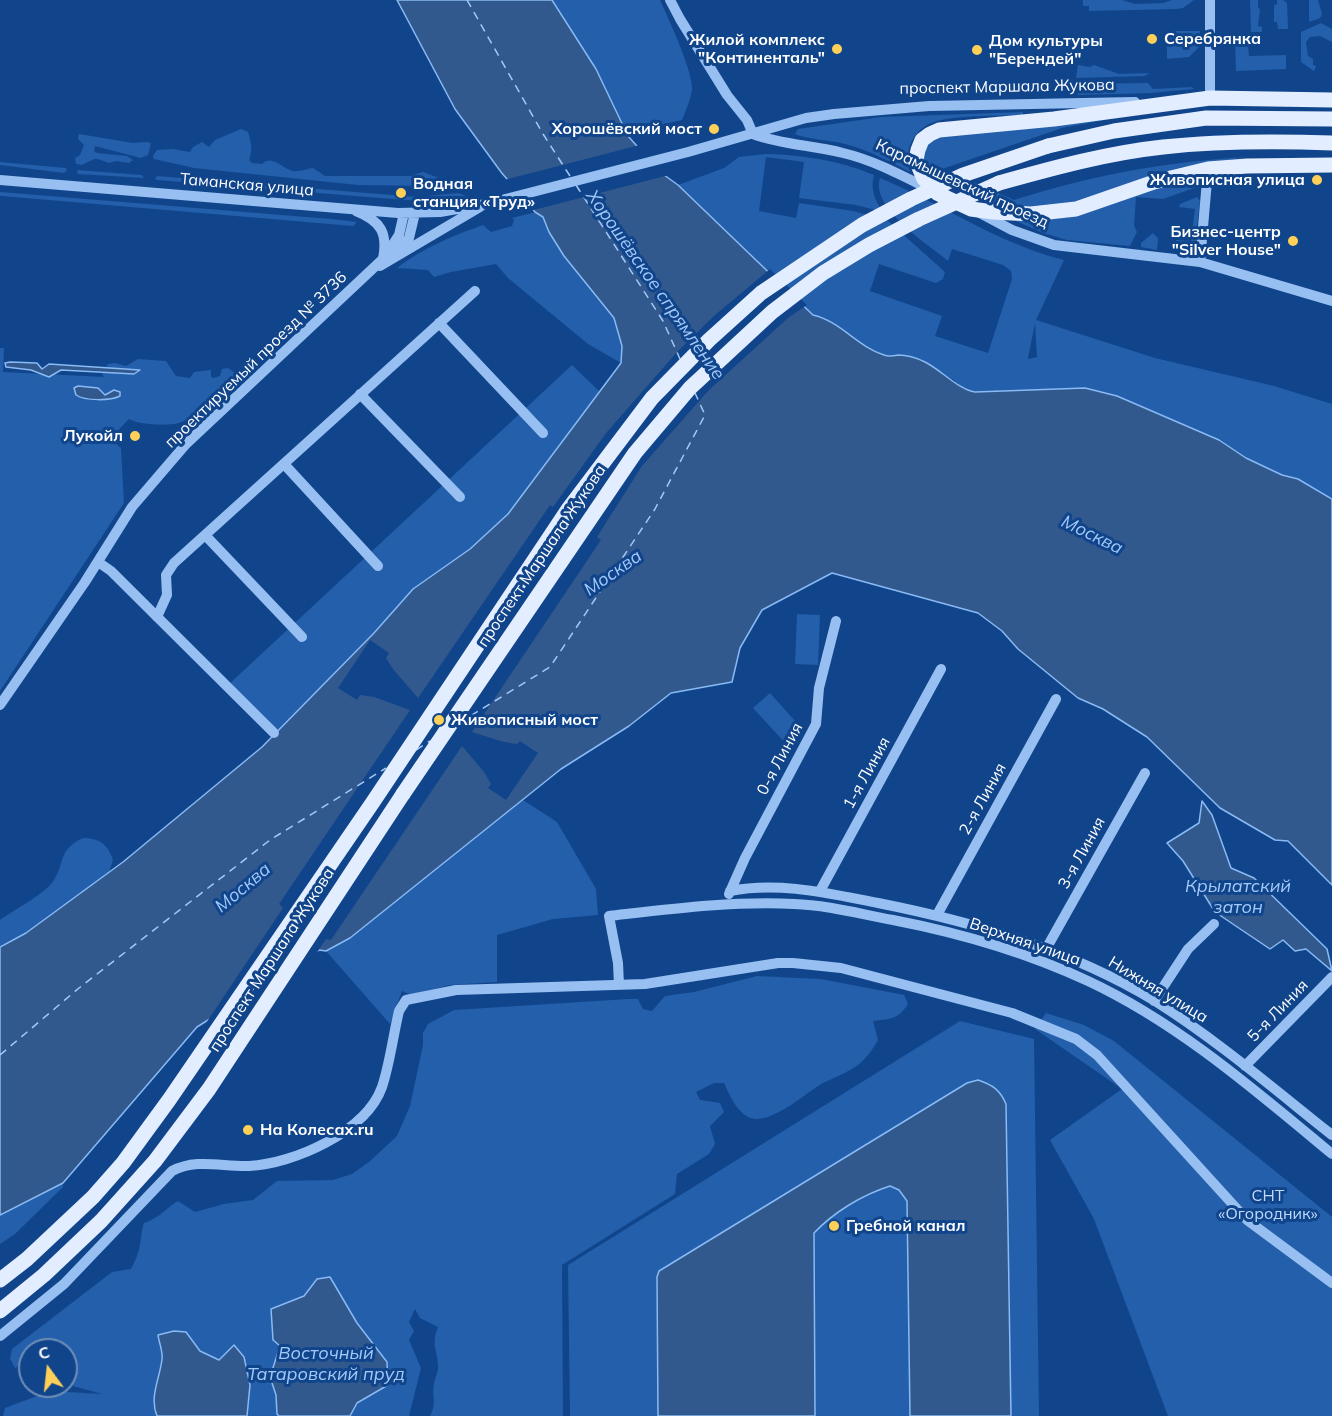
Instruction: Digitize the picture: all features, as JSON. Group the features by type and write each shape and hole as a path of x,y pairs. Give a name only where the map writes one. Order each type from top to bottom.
{"main road":[{"name":"проспект Маршала Жукова","path":"1169,102 1210,98 1332,100"},
{"path":"937,193 924,178 916,160 922,140 939,130 1054,119 1169,102"},
{"name":"проспект Маршала Жукова","path":"0,1280 27,1259 93,1197 156,1118 373,802 569,508 652,398 709,340 761,293 862,225 911,199 963,175 1048,146 1114,131 1206,118 1332,119"},
{"name":"проспект Маршала Жукова","path":"0,1311 44,1275 101,1221 155,1161 209,1089 442,736 635,453 664,417 705,374 772,312 823,273 869,245 999,183 1055,167 1162,147 1210,143 1332,143"},
{"path":"971,209 1016,214 1062,212 1154,182 1208,169 1332,165"},
{"name":"Карамышевский проезд","path":"937,193 971,209"}],"street":[{"path":"670,0 728,95 747,120 753,134"},
{"path":"1209,0 1210,98"},
{"name":"проспект Маршала Жукова","path":"488,203 688,152 806,118 881,109 1169,102"},
{"name":"Карамышевский проезд","path":"753,134 770,141 820,148 859,158 937,193"},
{"path":"1200,262 1208,169"},
{"name":"Таманская улица","path":"0,180 410,213 440,212 488,203"},
{"name":"проектируемый проезд № 3736","path":"0,705 98,562 132,507 186,444 384,260 488,203"},
{"path":"349,209 363,214 381,227 386,242 384,260"},
{"name":"Карамышевский проезд","path":"971,209 1041,242 1067,248 1164,256 1200,262 1332,300"},
{"path":"384,260 410,213"},
{"path":"157,617 167,595 165,581 167,571 178,558 476,291"},
{"path":"439,323 543,433"},
{"path":"360,394 460,497"},
{"path":"284,464 378,566"},
{"path":"205,536 302,638"},
{"path":"98,562 111,571 274,733"},
{"name":"0-я Линия","path":"727,903 745,858 816,724 819,688 836,621"},
{"name":"1-я Линия","path":"820,891 941,669"},
{"name":"2-я Линия","path":"937,915 1056,699"},
{"name":"3-я Линия","path":"1046,948 1145,773"},
{"name":"Нижняя улица","path":"730,891 746,888 820,891 937,915 1046,948 1096,970 1154,1001 1245,1066 1332,1135"},
{"name":"Верхняя улица","path":"620,985 609,916 727,903 795,904 819,906 932,928 1041,960 1147,1013 1186,1039 1332,1154"},
{"path":"1154,1001 1188,949 1214,924"},
{"path":"0,1336 64,1284 172,1171 188,1164 249,1166 290,1158 314,1150 361,1117 369,1109 381,1087 399,1011 406,1000 456,990 645,984 778,963 841,968 1012,1013 1076,1039 1097,1055 1247,1220 1332,1283"},
{"name":"5-я Линия","path":"1245,1066 1332,977"}],"green space":[{"path":"552,0 660,0 689,70 691,97 682,120 637,130 628,136 596,69"},
{"path":"1083,0 1122,0 1135,4 1194,0 1183,8 1177,9 1089,11 1089,6 1083,6"},
{"path":"1250,0 1258,0 1260,9 1258,26 1262,27 1262,32 1251,32"},
{"path":"1277,0 1287,3 1288,29 1278,29 1277,22 1274,22 1274,5 1277,4"},
{"path":"1309,0 1318,0 1322,14 1320,18 1309,22"},
{"path":"1321,23 1332,29 1332,42 1320,36 1310,37 1306,42 1308,56 1313,59 1313,65 1316,66 1314,71 1301,62 1301,32"},
{"path":"1167,31 1200,31 1200,46 1189,57 1167,59"},
{"path":"1235,40 1244,40 1248,46 1249,56 1286,55 1286,69 1236,71"},
{"path":"1078,65 1090,67 1094,65 1119,74 1149,73 1145,76 1076,78"},
{"path":"1148,83 1153,89 1192,87 1194,89 1078,95 1075,84"},
{"path":"1023,112 1023,115 953,118 927,125 915,135 909,149 910,172 854,146 795,134 798,129 881,117"},
{"path":"1121,117 1062,128 942,169 1014,200 1072,183 1129,171 1187,162 1246,157 1152,175 1087,199 1060,205 1031,207 993,205 929,176 921,152 931,137"},
{"path":"241,129 248,132 251,146 249,160 252,163 262,164 266,161 274,161 289,170 300,171 313,168 325,176 410,176 423,172 441,181 432,186 358,185 194,168 154,159 153,156 157,150 173,149 190,152 193,147 202,142 209,147 215,140"},
{"path":"79,134 133,143 151,143 148,155 141,158 95,146 94,151 97,153 127,156 133,160 129,163 116,161 109,163 95,159 82,165 76,164 75,158 80,155 84,145 78,139"},
{"path":"765,154 807,157 834,162 874,175 874,195 883,212 856,205 799,198 804,162 766,157 759,211 796,218 799,203 853,211 887,220 945,272 943,279 936,283 879,264 870,291 942,316 935,336 988,353 1012,279 1011,271 1003,265 952,249 948,261 892,213 879,189 880,178 994,234 1064,260 1036,320 1155,358 1274,386 1332,404 1332,499 1298,479 1282,475 1246,458 1219,440 1117,396 1085,388 971,392 963,389 954,380 916,361 900,355 881,354 830,321 813,315 678,185 724,168 739,157","holes":["1035,323 1037,357 1028,359"]},
{"path":"0,162 66,168 67,170 64,173 0,165"},
{"path":"77,170 142,175 144,178 78,174"},
{"path":"157,176 417,197 458,193 466,196 426,201 405,200 157,180 155,179"},
{"path":"1202,177 1204,179 1197,187 1163,199 1136,197 1134,226 1137,232 1130,246 1067,240 1043,233 1016,221 1077,216 1156,188"},
{"path":"0,192 357,222 353,226 0,196"},
{"path":"1197,197 1200,201 1195,244 1190,251 1179,251 1175,248 1176,240 1191,241 1195,209 1179,207 1180,204"},
{"path":"536,212 543,217 549,232 564,256 614,318 622,346 621,363 588,344 508,278 496,264 434,277 428,270 397,268 428,248 460,234 483,225 491,232 512,226 514,220 512,218"},
{"path":"1153,233 1158,238 1157,250 1141,247 1141,243"},
{"path":"0,348 4,348 3,372 104,377 102,374 108,364 126,366 138,359 166,361 176,376 190,378 194,372 211,370 211,377 214,378 220,376 222,369 228,368 238,375 236,384 226,395 193,417 179,423 168,424 146,424 129,419 110,439 121,448 124,503 0,691"},
{"path":"572,365 600,392 508,514 470,549 413,589 374,633 276,734 227,686"},
{"path":"797,614 820,615 818,665 795,664"},
{"path":"770,693 803,730 787,745 753,708"},
{"path":"523,800 557,822 596,889 598,915 553,919 497,935 497,982 450,985 411,995 402,991 390,1024 326,951 350,938"},
{"path":"83,838 94,839 106,846 113,860 109,873 26,933 0,947 0,920 47,888 56,877 65,853 74,843"},
{"path":"757,976 821,979 904,995 908,1004 897,1016 873,1021 878,1040 858,1065 821,1084 773,1115 756,1119 745,1115 736,1106 724,1083 714,1083 696,1092 700,1100 720,1103 724,1112 710,1126 715,1144 709,1154 677,1174 675,1194 562,1265 563,1416 430,1416 434,1406 433,1389 438,1367 435,1342 438,1327 420,1318 415,1309 409,1322 414,1331 409,1340 421,1368 409,1416 350,1416 357,1403 388,1385 387,1363 357,1323 317,1279 304,1296 271,1309 280,1346 270,1377 279,1416 247,1416 250,1385 234,1345 219,1360 200,1351 186,1332 158,1335 162,1356 154,1409 157,1416 3,1416 5,1408 31,1398 78,1398 78,1393 102,1394 78,1387 78,1338 26,1338 112,1272 131,1269 139,1251 144,1223 154,1219 178,1201 195,1212 224,1204 253,1200 277,1181 333,1180 352,1174 369,1162 397,1136 410,1106 423,1045 423,1033 428,1024 454,1010 628,999 638,999 643,1009 652,1011 665,996 694,992"},
{"name":"СНТ «Огородник»","path":"1046,1013 1084,1025 1114,1041 1332,1217 1332,1416 1168,1416 1094,1219 1050,1140 1122,1089 1035,1029"},
{"name":"Гребной канал","path":"960,1021 1034,1039 1039,1416 570,1416 568,1265"},
{"path":"63,1183 63,1187 15,1234 0,1244 0,1215"},
{"path":"18,1344 18,1366 15,1368 10,1359 12,1349"}],"water":[{"path":"397,0 552,0 596,69 628,136 660,172 678,185 813,315 832,323 875,351 888,356 912,357 922,361 956,384 975,392 1085,388 1117,396 1219,440 1246,458 1282,475 1298,479 1332,499 1332,885 1288,841 1275,840 1220,808 1147,737 1103,709 1078,698 1018,649 1002,631 978,613 832,573 762,610 740,648 732,682 671,693 629,726 561,769 350,938 326,951 319,950 197,1027 63,1183 0,1215 0,947 26,933 123,862 262,747 374,633 413,589 470,549 508,514 621,363 622,346 614,318 564,256 549,232 543,217 535,212 501,172 455,109"},
{"path":"5,363 37,363 42,369 49,364 140,370 134,374 61,370 49,377 31,370 6,367"},
{"path":"78,386 98,388 105,395 114,390 120,392 120,396 104,399 80,397 76,395 74,388"},
{"name":"Крылатский затон","path":"1202,801 1212,815 1231,868 1254,878 1327,949 1332,971 1306,949 1295,951 1283,940 1270,949 1215,912 1183,861 1167,843 1199,823"},
{"name":"Гребной канал","path":"978,1080 995,1089 1006,1104 1011,1416 910,1416 907,1201 899,1190 890,1186 849,1205 814,1233 815,1416 658,1416 657,1277 659,1271 967,1083"},
{"name":"Восточный Татаровский пруд","path":"330,1277 357,1323 387,1362 388,1385 357,1403 350,1416 279,1416 270,1377 280,1346 273,1340 271,1309 304,1296 317,1279"},
{"path":"174,1331 186,1332 200,1351 219,1360 234,1345 244,1357 250,1385 247,1416 157,1416 154,1402 162,1356 158,1335"}],"pier":[{"name":"Хорошёвский мост","path":"640,145 669,175 530,211 504,180"},
{"name":"Живописный мост","path":"770,269 807,305 788,318 708,391 642,466 597,537 601,540 472,732 504,742 517,744 520,741 538,753 506,800 488,788 491,784 484,772 462,746 331,940 326,939 314,957 204,1026 283,908 279,904 410,710 374,697 360,695 357,700 338,688 370,640 389,653 386,658 393,669 418,698 550,505 553,507 606,433 677,352 715,315"}],"ferry route":[{"path":"467,0 543,134 570,176"},
{"path":"576,185 663,321 680,359"},
{"path":"459,723 550,667 655,509 705,415 695,393"},
{"path":"416,750 430,741"},
{"path":"0,1055 79,988 270,840 386,768"}],"place":[{"name":"Серебрянка","path":"1152,39"},
{"name":"Жилой комплекс \"Континенталь\"","path":"837,49"},
{"name":"Дом культуры \"Берендей\"","path":"977,50"},
{"name":"Хорошёвский мост","path":"714,129"},
{"name":"Живописная улица","path":"1317,180"},
{"name":"Водная станция «Труд»","path":"401,193"},
{"name":"Бизнес-центр \"Silver House\"","path":"1293,241"},
{"name":"Лукойл","path":"135,436"},
{"name":"Живописный мост","path":"439,720"},
{"name":"На Колесах.ru","path":"248,1130"},
{"name":"Гребной канал","path":"834,1226"}],"water label":[{"name":"Хорошёвское спрямление","path":"655,285"},
{"name":"Москва","path":"1092,535"},
{"name":"Москва","path":"613,573"},
{"name":"Москва","path":"243,888"}]}
